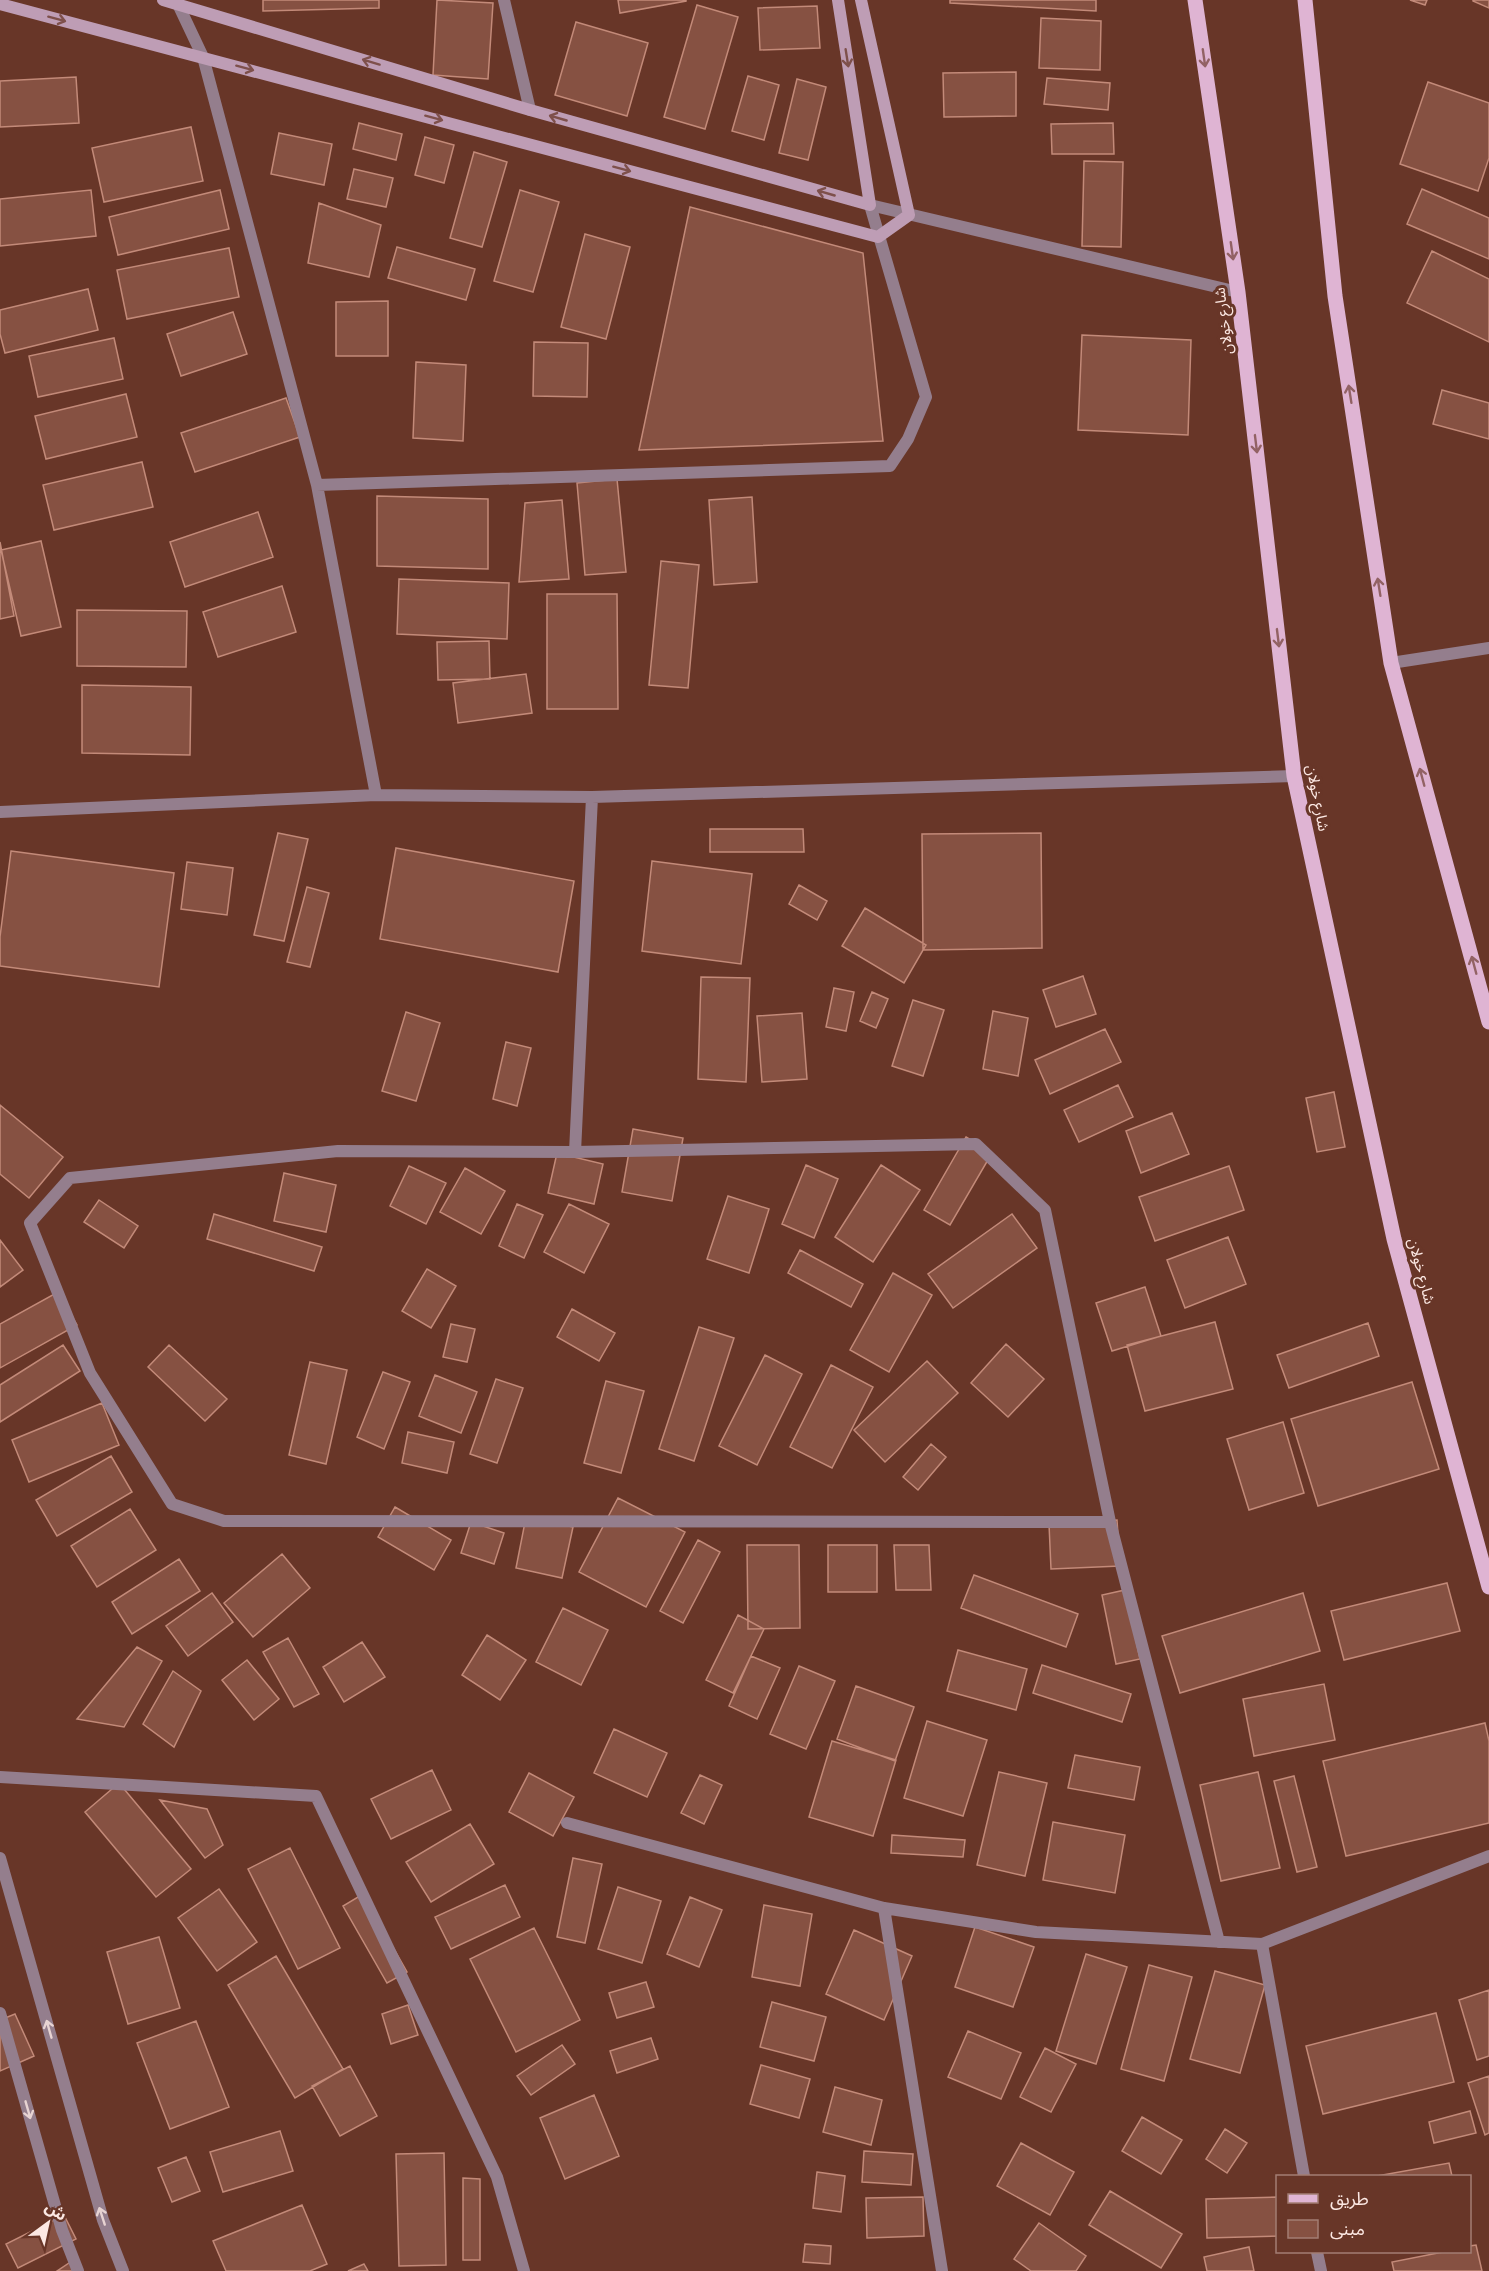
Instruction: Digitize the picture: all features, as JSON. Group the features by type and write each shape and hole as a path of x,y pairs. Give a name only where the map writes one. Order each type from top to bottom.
{"main road":[{"name":"شارع خولان","path":"1195,0 1238,292 1294,776 1394,1239 1489,1587"},
{"path":"1305,0 1335,296 1390,663 1487,1003 1489,1022"}],"street":[{"path":"163,0 177,2 530,110 870,205 1238,292"},
{"path":"504,0 530,110"},
{"path":"317,485 890,466 908,439 926,397 870,205 838,0"},
{"path":"861,0 909,215"},
{"path":"177,2 203,57 317,485 376,795"},
{"path":"0,4 878,237"},
{"path":"878,237 909,215"},
{"path":"1390,663 1489,648"},
{"path":"0,812 376,795 592,798 1294,776"},
{"path":"575,1152 592,798"},
{"path":"1110,1522 224,1521 172,1504 90,1373 30,1223 70,1178 338,1151 575,1152 976,1144 1045,1210 1110,1522 1219,1941"},
{"path":"0,1777 316,1796 497,2177 524,2271"},
{"path":"567,1823 884,1908 1036,1932 1262,1944 1489,1856"},
{"path":"0,1858 103,2220 123,2271"},
{"path":"884,1908 942,2271"},
{"path":"1262,1944 1304,2175"},
{"path":"0,2013 62,2230 78,2271"},
{"path":"1317,2253 1321,2271"}],"building":[{"path":"263,0 379,0 379,8 263,11"},
{"path":"437,0 493,3 488,79 433,75"},
{"path":"618,0 686,0 686,1 620,13"},
{"path":"950,0 1096,0 1096,11 950,3"},
{"path":"1410,0 1427,0 1425,5"},
{"path":"1473,0 1489,0 1489,8 1473,1"},
{"path":"697,5 738,17 705,129 664,117"},
{"path":"817,6 820,48 760,50 758,8"},
{"path":"1041,18 1101,21 1100,70 1039,68"},
{"path":"576,22 648,43 627,116 555,95"},
{"path":"1016,72 1016,116 944,117 943,73"},
{"path":"748,76 779,85 764,140 732,131"},
{"path":"76,77 79,123 0,127 0,81"},
{"path":"1047,78 1110,83 1108,110 1044,104"},
{"path":"797,79 826,87 808,160 779,153"},
{"path":"1428,82 1489,103 1489,158 1478,191 1400,164"},
{"path":"359,123 402,134 396,160 353,149"},
{"path":"1113,123 1114,154 1052,154 1051,124"},
{"path":"191,127 203,181 104,202 92,148"},
{"path":"279,133 332,144 324,185 271,174"},
{"path":"425,137 454,145 444,183 415,175"},
{"path":"474,152 507,162 482,247 450,238"},
{"path":"1084,161 1123,162 1121,247 1082,246"},
{"path":"354,169 393,178 386,207 347,199"},
{"path":"1422,189 1489,218 1489,259 1407,224"},
{"path":"91,190 96,236 0,246 0,199"},
{"path":"220,190 229,229 118,255 109,217"},
{"path":"520,190 559,202 533,292 494,281"},
{"path":"319,203 381,225 369,277 308,263"},
{"path":"690,207 863,253 883,441 639,450"},
{"path":"585,234 630,247 606,339 561,327"},
{"path":"397,247 475,269 466,300 388,278"},
{"path":"229,248 239,297 127,319 117,270"},
{"path":"1432,251 1489,279 1489,342 1407,303"},
{"path":"88,289 98,330 5,353 0,334 0,310"},
{"path":"388,301 388,356 336,356 336,302"},
{"path":"233,312 247,354 181,376 167,334"},
{"path":"1082,335 1191,340 1188,435 1078,430"},
{"path":"114,338 123,379 38,397 29,356"},
{"path":"534,342 588,343 587,397 533,396"},
{"path":"416,362 466,365 463,441 413,438"},
{"path":"1442,390 1489,403 1489,439 1433,424"},
{"path":"126,394 137,437 46,459 35,416"},
{"path":"286,398 300,437 195,472 181,433"},
{"path":"142,462 153,507 54,530 43,485"},
{"path":"617,479 626,572 585,575 577,483"},
{"path":"377,496 488,499 488,569 377,566"},
{"path":"752,497 757,582 714,585 709,500"},
{"path":"562,500 569,579 519,582 525,503"},
{"path":"258,512 273,557 185,587 170,542"},
{"path":"41,541 61,627 21,636 1,550"},
{"path":"0,542 14,616 0,619"},
{"path":"661,561 699,565 688,688 649,685"},
{"path":"399,579 509,583 507,639 397,634"},
{"path":"282,586 296,632 218,657 203,612"},
{"path":"547,594 617,594 618,709 547,709"},
{"path":"77,610 187,611 186,667 77,666"},
{"path":"489,641 490,679 438,680 437,642"},
{"path":"526,674 532,713 458,723 453,683"},
{"path":"82,685 191,687 190,755 82,753"},
{"path":"710,829 803,829 804,852 710,852"},
{"path":"278,833 308,839 284,941 254,935"},
{"path":"1041,833 1042,948 923,950 922,834"},
{"path":"396,848 574,881 558,972 380,939"},
{"path":"11,851 174,873 159,987 0,966 0,937"},
{"path":"652,861 752,874 741,964 642,951"},
{"path":"187,862 233,868 227,915 181,909"},
{"path":"799,885 827,901 817,920 789,904"},
{"path":"307,887 329,893 310,967 287,962"},
{"path":"865,908 926,945 904,983 842,946"},
{"path":"1083,976 1096,1014 1056,1027 1043,990"},
{"path":"701,977 750,978 746,1082 698,1079"},
{"path":"834,988 854,992 846,1031 826,1027"},
{"path":"872,992 888,999 876,1028 860,1021"},
{"path":"913,1000 944,1010 923,1076 892,1066"},
{"path":"993,1011 1028,1018 1018,1076 983,1069"},
{"path":"406,1012 440,1023 416,1101 382,1091"},
{"path":"802,1013 807,1079 762,1082 757,1016"},
{"path":"1105,1029 1121,1062 1050,1094 1035,1060"},
{"path":"506,1042 531,1048 517,1106 493,1099"},
{"path":"1118,1085 1133,1117 1079,1142 1064,1110"},
{"path":"1334,1092 1345,1147 1317,1152 1306,1098"},
{"path":"0,1105 63,1157 29,1198 0,1174"},
{"path":"1172,1113 1189,1154 1141,1173 1126,1131"},
{"path":"633,1129 683,1138 672,1201 622,1192"},
{"path":"966,1137 992,1153 950,1225 924,1210"},
{"path":"557,1153 603,1164 594,1204 548,1193"},
{"path":"806,1165 838,1179 814,1238 782,1224"},
{"path":"881,1165 920,1190 873,1262 835,1237"},
{"path":"409,1166 446,1183 426,1224 390,1206"},
{"path":"1229,1166 1244,1210 1155,1241 1139,1197"},
{"path":"465,1168 505,1191 481,1234 440,1212"},
{"path":"284,1173 336,1185 326,1232 274,1221"},
{"path":"728,1196 769,1209 749,1273 707,1259"},
{"path":"99,1200 138,1226 124,1248 84,1222"},
{"path":"517,1204 543,1215 524,1258 499,1246"},
{"path":"569,1204 609,1224 584,1273 544,1252"},
{"path":"214,1214 322,1247 314,1271 207,1239"},
{"path":"1012,1214 1037,1248 953,1308 928,1274"},
{"path":"1228,1237 1246,1284 1185,1308 1167,1260"},
{"path":"0,1240 23,1270 0,1287"},
{"path":"800,1250 863,1284 851,1307 788,1273"},
{"path":"427,1269 456,1286 431,1328 402,1311"},
{"path":"893,1273 932,1295 889,1372 850,1350"},
{"path":"1145,1287 1161,1336 1112,1351 1096,1303"},
{"path":"58,1292 77,1325 0,1368 0,1324"},
{"path":"572,1309 615,1333 599,1361 557,1337"},
{"path":"1215,1322 1233,1389 1145,1411 1127,1345"},
{"path":"1368,1323 1379,1356 1289,1388 1277,1355"},
{"path":"451,1324 475,1329 467,1362 443,1357"},
{"path":"699,1327 734,1338 694,1461 659,1449"},
{"path":"1006,1344 1044,1379 1008,1417 971,1383"},
{"path":"63,1345 80,1371 0,1422 0,1385"},
{"path":"169,1345 227,1399 205,1421 148,1367"},
{"path":"765,1355 802,1374 757,1465 719,1446"},
{"path":"927,1361 958,1393 885,1462 854,1430"},
{"path":"310,1362 347,1370 326,1464 289,1455"},
{"path":"831,1365 873,1387 832,1468 790,1447"},
{"path":"383,1372 410,1382 384,1449 357,1437"},
{"path":"435,1375 477,1392 461,1433 419,1416"},
{"path":"496,1379 523,1388 497,1463 470,1454"},
{"path":"606,1381 644,1391 621,1473 584,1463"},
{"path":"1412,1382 1439,1469 1318,1506 1291,1419"},
{"path":"102,1403 119,1445 29,1482 12,1440"},
{"path":"1283,1422 1304,1493 1249,1510 1227,1439"},
{"path":"408,1432 454,1442 447,1473 402,1463"},
{"path":"931,1444 946,1457 918,1490 903,1477"},
{"path":"111,1456 132,1492 57,1536 36,1500"},
{"path":"618,1498 685,1532 646,1607 579,1572"},
{"path":"395,1507 451,1540 434,1570 378,1537"},
{"path":"130,1509 156,1550 97,1587 71,1546"},
{"path":"526,1517 573,1527 562,1578 516,1568"},
{"path":"1117,1520 1120,1566 1051,1569 1049,1524"},
{"path":"471,1522 504,1533 494,1564 461,1553"},
{"path":"698,1540 720,1552 683,1623 660,1611"},
{"path":"747,1545 799,1545 800,1628 748,1629"},
{"path":"828,1545 877,1545 877,1592 828,1592"},
{"path":"894,1545 929,1545 931,1590 896,1590"},
{"path":"282,1554 310,1588 253,1637 224,1603"},
{"path":"179,1559 200,1591 132,1634 112,1602"},
{"path":"974,1575 1078,1614 1066,1647 961,1608"},
{"path":"1447,1583 1460,1631 1344,1660 1331,1611"},
{"path":"1125,1590 1140,1659 1116,1664 1102,1595"},
{"path":"212,1593 233,1622 188,1656 166,1626"},
{"path":"1303,1593 1320,1651 1180,1693 1162,1636"},
{"path":"563,1608 608,1630 581,1685 536,1662"},
{"path":"738,1615 764,1629 733,1693 706,1680"},
{"path":"487,1635 526,1660 500,1700 462,1675"},
{"path":"288,1638 319,1694 294,1707 263,1652"},
{"path":"362,1642 385,1677 344,1702 323,1667"},
{"path":"137,1647 162,1661 124,1727 77,1719"},
{"path":"958,1650 1027,1669 1016,1710 947,1691"},
{"path":"751,1656 780,1668 757,1719 729,1706"},
{"path":"247,1660 279,1699 254,1720 222,1680"},
{"path":"1042,1665 1131,1694 1122,1722 1033,1693"},
{"path":"799,1666 835,1681 806,1749 770,1734"},
{"path":"173,1671 201,1691 174,1747 143,1724"},
{"path":"1324,1684 1335,1740 1254,1756 1243,1699"},
{"path":"856,1686 914,1707 895,1761 837,1739"},
{"path":"927,1721 987,1740 963,1816 904,1798"},
{"path":"1485,1723 1489,1741 1489,1823 1346,1856 1323,1761"},
{"path":"614,1729 667,1753 647,1797 594,1773"},
{"path":"832,1741 896,1760 873,1836 809,1817"},
{"path":"1075,1755 1140,1767 1134,1800 1068,1788"},
{"path":"432,1770 451,1810 391,1839 371,1799"},
{"path":"999,1772 1047,1783 1025,1876 977,1865"},
{"path":"1258,1772 1280,1868 1221,1881 1200,1785"},
{"path":"529,1773 574,1797 553,1836 509,1812"},
{"path":"700,1775 722,1785 704,1824 681,1813"},
{"path":"1294,1776 1317,1867 1297,1872 1274,1781"},
{"path":"119,1783 191,1869 156,1897 85,1812"},
{"path":"160,1800 207,1809 223,1845 205,1858"},
{"path":"1053,1822 1125,1835 1115,1893 1043,1880"},
{"path":"470,1824 494,1864 431,1902 406,1862"},
{"path":"892,1835 965,1840 963,1857 891,1853"},
{"path":"290,1848 340,1948 298,1969 248,1869"},
{"path":"573,1858 602,1864 585,1943 557,1937"},
{"path":"505,1885 520,1917 451,1949 435,1917"},
{"path":"618,1887 661,1901 642,1963 598,1949"},
{"path":"219,1889 257,1942 217,1971 178,1918"},
{"path":"363,1894 407,1972 387,1983 343,1906"},
{"path":"690,1897 722,1910 699,1967 667,1954"},
{"path":"764,1905 812,1914 800,1986 752,1977"},
{"path":"975,1927 1034,1947 1013,2007 955,1987"},
{"path":"534,1928 580,2020 516,2052 470,1959"},
{"path":"854,1930 912,1956 884,2020 826,1994"},
{"path":"159,1937 180,2008 128,2024 107,1952"},
{"path":"1086,1954 1127,1967 1096,2064 1056,2051"},
{"path":"276,1956 343,2069 295,2098 228,1985"},
{"path":"1149,1965 1192,1977 1164,2081 1121,2069"},
{"path":"1215,1971 1265,1985 1240,2073 1190,2059"},
{"path":"646,1982 654,2007 617,2018 609,1993"},
{"path":"1489,1990 1489,2056 1477,2060 1459,2000"},
{"path":"772,2002 826,2017 814,2061 760,2047"},
{"path":"408,2005 418,2035 391,2044 382,2014"},
{"path":"1436,2013 1454,2082 1323,2114 1306,2046"},
{"path":"15,2014 34,2056 0,2071 0,2020"},
{"path":"196,2021 229,2107 170,2129 137,2043"},
{"path":"968,2031 1021,2053 1001,2099 948,2077"},
{"path":"651,2038 658,2059 617,2073 610,2051"},
{"path":"562,2045 575,2064 531,2095 517,2076"},
{"path":"1045,2048 1076,2064 1051,2112 1020,2097"},
{"path":"761,2065 810,2079 799,2118 750,2104"},
{"path":"350,2066 377,2116 340,2136 312,2086"},
{"path":"1489,2076 1489,2133 1485,2135 1468,2083"},
{"path":"835,2087 882,2100 871,2145 823,2132"},
{"path":"594,2095 619,2156 565,2179 540,2118"},
{"path":"1470,2111 1476,2133 1434,2143 1429,2122"},
{"path":"1142,2117 1182,2140 1161,2174 1122,2151"},
{"path":"1225,2129 1247,2143 1227,2173 1206,2159"},
{"path":"280,2131 293,2171 223,2192 210,2152"},
{"path":"1021,2143 1074,2172 1050,2215 997,2186"},
{"path":"864,2151 913,2154 911,2185 862,2182"},
{"path":"444,2153 446,2265 399,2266 396,2154"},
{"path":"186,2157 200,2191 172,2202 158,2168"},
{"path":"1449,2163 1452,2175 1383,2175"},
{"path":"817,2172 845,2176 841,2212 813,2208"},
{"path":"463,2178 480,2179 480,2260 463,2260"},
{"path":"1110,2191 1182,2234 1161,2268 1089,2225"},
{"path":"923,2197 924,2236 867,2238 866,2198"},
{"path":"1276,2197 1276,2236 1207,2238 1206,2199"},
{"path":"302,2205 327,2264 310,2271 226,2271 213,2241"},
{"path":"64,2215 76,2239 18,2268 6,2244"},
{"path":"1039,2223 1086,2256 1076,2271 1031,2271 1014,2259"},
{"path":"805,2244 831,2246 830,2264 803,2262"},
{"path":"1476,2245 1482,2271 1394,2271 1392,2262 1438,2253 1471,2253 1471,2246"},
{"path":"1249,2247 1254,2271 1207,2271 1204,2257"},
{"path":"72,2261 78,2271 57,2271"},
{"path":"364,2264 368,2271 348,2271"}]}
